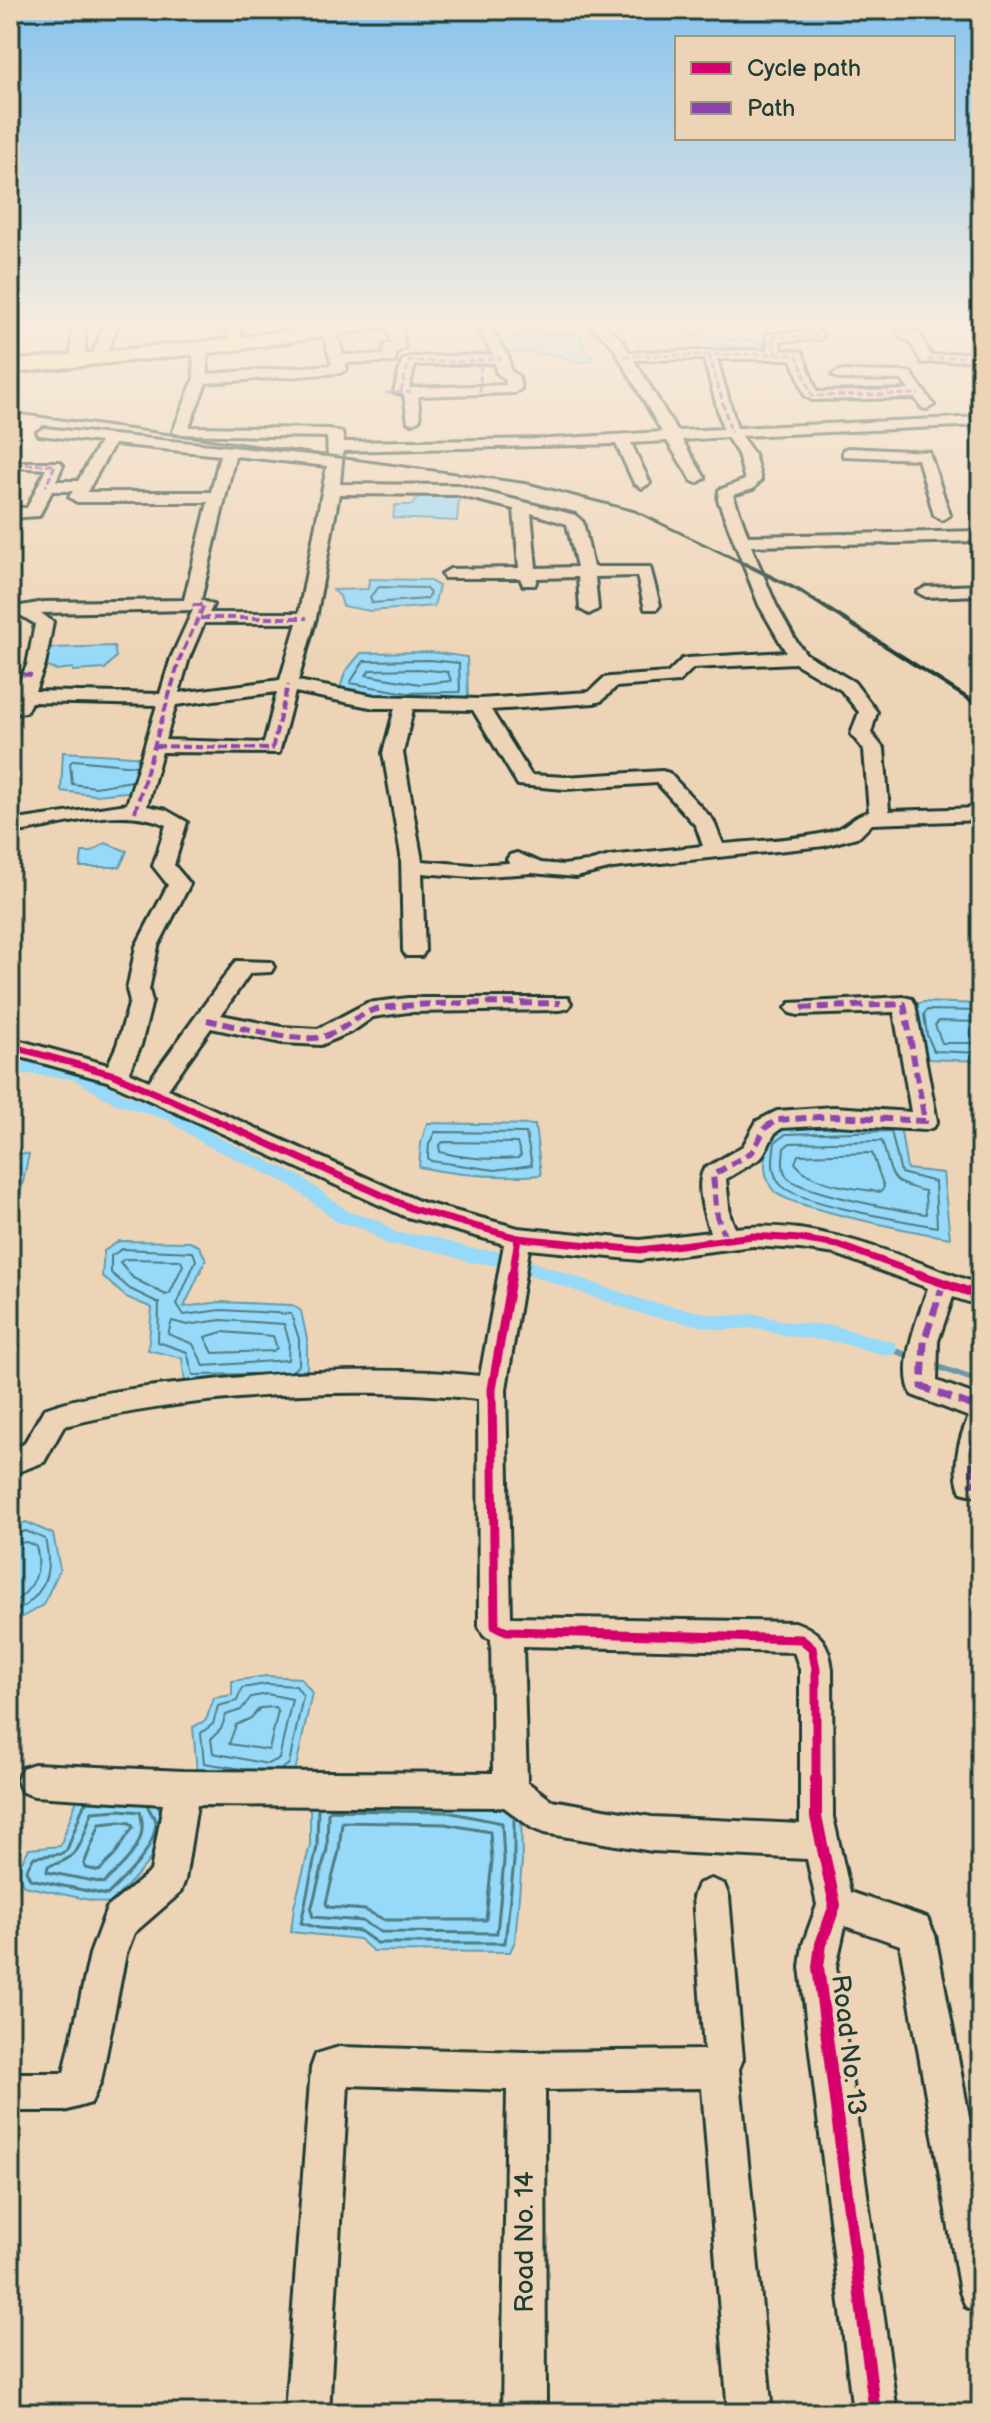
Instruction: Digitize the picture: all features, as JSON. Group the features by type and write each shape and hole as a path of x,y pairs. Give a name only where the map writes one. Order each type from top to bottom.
{"street":[{"path":"54,433 228,453 337,455 710,433"},
{"path":"155,746 272,749 307,618 332,489 337,436 329,433"},
{"path":"732,433 746,454 753,480 748,486 725,493 742,541 779,625 799,657 833,675 862,698 868,712 861,734 874,749 879,816"},
{"path":"862,433 875,452"},
{"path":"672,435 697,478"},
{"path":"621,438 642,483"},
{"path":"109,439 77,497 216,497"},
{"path":"135,812 196,612 216,497 228,453"},
{"path":"848,453 916,453 927,458 942,515"},
{"path":"10,513 33,513 55,465 12,467"},
{"path":"46,486 82,486"},
{"path":"332,489 457,490 575,522 586,572 589,609"},
{"path":"522,506 529,577"},
{"path":"742,541 981,536"},
{"path":"638,552 651,605"},
{"path":"450,574 529,577 644,571"},
{"path":"926,592 981,590"},
{"path":"19,612 44,607 307,618"},
{"path":"19,612 44,622 33,675 18,702 169,700 288,685 405,705 479,705 594,697 610,682 634,678 673,678 688,663 799,657"},
{"path":"10,674 33,675"},
{"path":"405,705 393,753 412,866 414,951"},
{"path":"479,705 525,781 565,783 662,777 706,824 715,851"},
{"path":"10,827 101,811 163,813 177,822 163,866 179,884 147,946 138,990 141,1001 129,1045 115,1075"},
{"path":"412,866 472,871 522,864 599,867 610,862 824,840 853,832 866,818 879,816 981,814"},
{"path":"154,1091 244,966 263,967"},
{"path":"207,1020 282,1035 321,1037 345,1026 367,1010 408,1005 466,1007 560,1003"},
{"path":"725,1238 717,1216 713,1175 752,1152 766,1127 777,1120 834,1116 925,1121 904,1004 798,1008"},
{"path":"10,1046 115,1075 413,1209 518,1238 640,1250 725,1238 800,1239 838,1245 981,1296"},
{"path":"518,1238 492,1389 493,1622 500,1630 507,1631 795,1637 806,1640 813,1649 816,1669 815,1790 820,1842 835,1905 916,1933 981,2292"},
{"path":"944,1282 924,1341 922,1387 981,1409"},
{"path":"10,1463 34,1453 54,1417 161,1396 313,1382 398,1379 492,1389"},
{"path":"981,1421 974,1442 972,1483 981,1484"},
{"path":"507,1631 510,1790"},
{"path":"34,1780 183,1788 510,1790 544,1816 652,1834 820,1842"},
{"path":"10,2092 64,2092 77,2089 82,2081 108,1954 120,1921 167,1880 183,1788"},
{"path":"711,1897 724,2059 720,2069 750,2413"},
{"name":"Road No. 13","path":"835,1905 821,1944 818,1967 875,2413"},
{"path":"307,2413 330,2068 526,2071 720,2069"},
{"name":"Road No. 14","path":"524,2413 526,2071"}],"water":[{"path":"456,491 459,496 457,521 393,518 395,505 412,505 420,493"},
{"path":"369,579 428,580 439,586 434,606 370,611 343,606 340,596 333,590 368,589"},
{"path":"114,646 116,657 105,669 73,671 73,668 56,670 47,667 48,652 53,648"},
{"path":"431,652 467,657 468,699 406,701 340,689 345,672 361,653"},
{"path":"63,752 133,756 150,760 136,791 95,795 61,791"},
{"path":"105,843 127,851 120,867 80,867 82,852 91,852"},
{"path":"923,1002 981,1004 981,1061 927,1059 919,1038 914,1005"},
{"path":"427,1123 535,1125 541,1175 480,1176 419,1167"},
{"path":"783,1126 900,1126 907,1169 943,1173 950,1238 829,1212 785,1198 774,1191 766,1172 767,1137"},
{"path":"10,1153 29,1154 18,1205 10,1218"},
{"path":"119,1241 190,1242 199,1246 206,1259 184,1307 220,1302 292,1305 301,1311 307,1339 307,1370 293,1380 185,1384 182,1358 148,1350 152,1308 126,1297 102,1276 104,1251"},
{"path":"26,1522 53,1534 60,1569 43,1605 10,1624 10,1528"},
{"path":"266,1676 301,1678 312,1693 295,1772 197,1772 193,1727 206,1720 214,1698 232,1695 232,1681"},
{"path":"79,1794 151,1794 164,1819 163,1833 152,1856 109,1904 24,1886 16,1871 29,1849 60,1846"},
{"path":"310,1800 521,1807 522,1862 515,1941 510,1952 373,1951 359,1939 291,1932 294,1907 310,1845"}],"waterway":[{"path":"10,1066 77,1074 120,1099 174,1116 210,1140 296,1181 343,1217 372,1225 392,1239 431,1243 469,1255 505,1259 645,1308 721,1323 756,1321 789,1329 836,1334 888,1348"},
{"path":"888,1348 912,1357"},
{"path":"933,1365 981,1382"}],"railway":[{"path":"164,433 528,483 635,511 749,566"},
{"path":"745,564 798,590 981,707"}],"marked path":[{"path":"16,464 55,465 46,486"},
{"path":"135,812 180,658 204,605 191,605"},
{"path":"200,618 307,618"},
{"path":"10,674 33,675"},
{"path":"155,746 272,749 288,685"},
{"path":"207,1020 282,1035 321,1037 345,1026 367,1010 408,1005 560,1003"},
{"path":"725,1238 717,1216 713,1175 752,1152 766,1127 777,1120 834,1116 925,1121 904,1004 798,1008"},
{"path":"944,1282 924,1341 922,1387 981,1409"},
{"path":"981,1421 974,1442 972,1483 981,1484"}],"cycle path":[{"path":"10,1046 115,1075 413,1209 518,1238 640,1250 753,1236 800,1239 838,1245 981,1296"},
{"path":"518,1238 492,1389 495,1626 507,1631 795,1637 806,1642 813,1653 816,1669 816,1817 835,1905 821,1944 818,1967 875,2413"}]}
